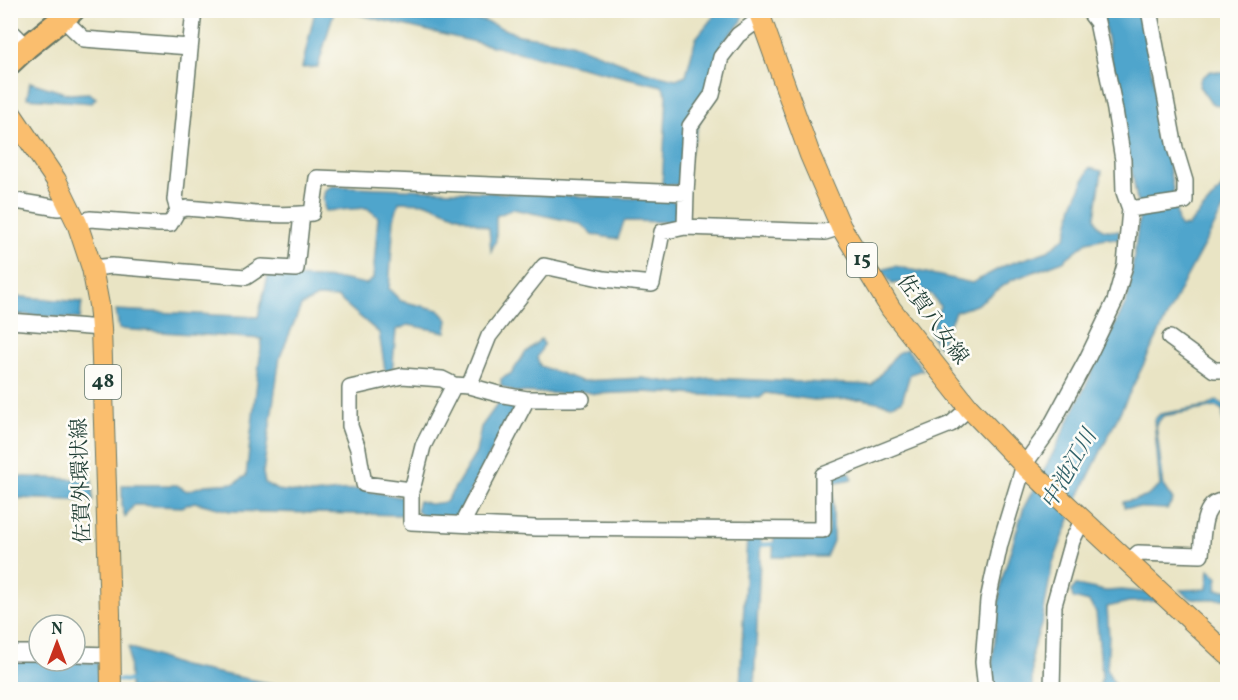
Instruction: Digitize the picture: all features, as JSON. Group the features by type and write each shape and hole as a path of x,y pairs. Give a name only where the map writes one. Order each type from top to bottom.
{"highway":[{"path":"10,63 19,41 68,14"}],"main road":[{"name":"佐賀八女線","path":"759,14 810,155 841,227 891,309 969,408 1027,468"},
{"name":"佐賀外環状線","path":"10,112 56,180 73,215 92,268 99,305 107,478 111,676"},
{"name":"15","path":"1027,468 1227,655"}],"street":[{"path":"10,200 58,208 90,219 170,224 178,210 175,200 194,10"},
{"path":"986,690 983,662 988,600 1000,544 1027,468 1087,359 1115,301 1125,265 1130,209 1124,192 1123,160 1097,22 1087,10"},
{"path":"1130,209 1185,201 1185,181 1175,148 1149,10"},
{"path":"68,14 84,39 190,47"},
{"path":"686,227 675,193 690,126 712,95 721,57 738,35 759,14"},
{"path":"178,210 187,208 254,213 312,213 317,178 675,193"},
{"path":"92,268 112,266 246,277 261,267 296,269 302,214"},
{"path":"841,227 825,232 686,227 662,232 652,284 604,279 544,266 489,336 462,386 423,446 411,490 411,522 536,528 823,530 823,475 951,424 969,408"},
{"path":"10,321 101,328"},
{"path":"1170,338 1215,370 1227,370"},
{"path":"411,490 364,484 358,449 350,426 350,388 402,376 442,379 462,386 527,399 582,399"},
{"path":"462,524 527,399"},
{"path":"1128,563 1138,553 1201,555 1205,516 1212,505 1227,501"},
{"path":"1052,690 1054,605 1080,518"},
{"path":"10,653 27,653"},
{"path":"87,661 111,676"}],"water":[{"path":"315,11 334,11 318,67 302,68"},
{"path":"343,11 404,11 484,21 519,35 568,42 646,72 676,79 686,75 696,38 718,11 743,11 742,21 724,42 682,180 677,185 662,185 667,95 662,86"},
{"name":"中池江川","path":"1102,11 1141,11 1178,223 1181,227 1188,226 1227,182 1227,202 1186,278 1079,496 1052,566 1042,622 1032,652 1032,689 994,690 992,664 1001,582 1024,507 1053,453 1128,298 1139,219"},
{"path":"1211,71 1227,73 1227,108 1211,103 1199,86 1201,78"},
{"path":"30,82 68,94 89,93 96,98 92,103 27,98"},
{"path":"1089,168 1102,171 1096,222 1100,228 1119,231 1119,240 1106,238 1087,242 1063,261 1012,280 976,305 955,312 939,347 930,335 940,306 931,294 904,282 892,284 882,270 895,266 972,283 1006,265 1048,251 1066,236 1073,205"},
{"path":"332,186 670,200 677,203 675,222 624,221 618,239 594,235 579,223 513,209 496,216 496,240 491,251 489,228 427,203 399,202 394,219 389,289 401,301 439,310 448,320 446,332 408,325 396,330 392,374 386,376 379,333 338,298 317,297 301,306 280,357 263,473 265,483 277,490 312,494 358,489 405,498 406,509 402,515 230,511 194,502 182,507 134,505 125,517 122,507 122,485 177,485 187,491 205,485 235,483 246,476 262,339 119,329 116,310 258,317 268,276 340,279 366,284 373,279 378,217 367,208 325,211 323,199 325,190"},
{"path":"10,296 82,302 80,319 11,314"},
{"path":"541,339 544,344 537,358 540,366 581,381 642,378 675,383 709,378 872,385 897,353 907,349 923,370 910,374 902,401 892,405 862,399 814,400 766,393 760,398 643,392 595,394 582,391 572,394 514,392 501,386 501,379 512,373 524,354"},
{"path":"1217,400 1227,408 1227,422 1223,422 1223,410 1216,407 1163,416 1156,425 1164,487 1173,500 1167,509 1124,507 1123,502 1146,497 1160,486 1154,420 1160,414 1208,406"},
{"path":"499,402 516,406 457,517 423,516 416,510 419,501 430,504 446,502 476,453 481,427"},
{"path":"850,472 852,479 833,483 833,541 826,557 773,557 774,536 828,535 829,477"},
{"path":"11,476 92,480 93,501 11,498"},
{"path":"747,536 761,537 754,689 740,690"},
{"path":"1209,569 1218,577 1216,590 1227,590 1227,599 1192,599 1180,590 1207,589"},
{"path":"1076,585 1106,591 1148,593 1157,601 1129,602 1107,607 1109,636 1107,670 1117,689 1099,687 1102,677 1096,612 1089,602 1073,598 1071,591"},
{"path":"129,647 182,666 300,689 130,689"},
{"path":"11,659 27,660 27,673 87,673 87,662 99,663 99,689 11,690"}],"waterway":[{"path":"757,545 776,544"},
{"path":"116,680 133,681"}]}
